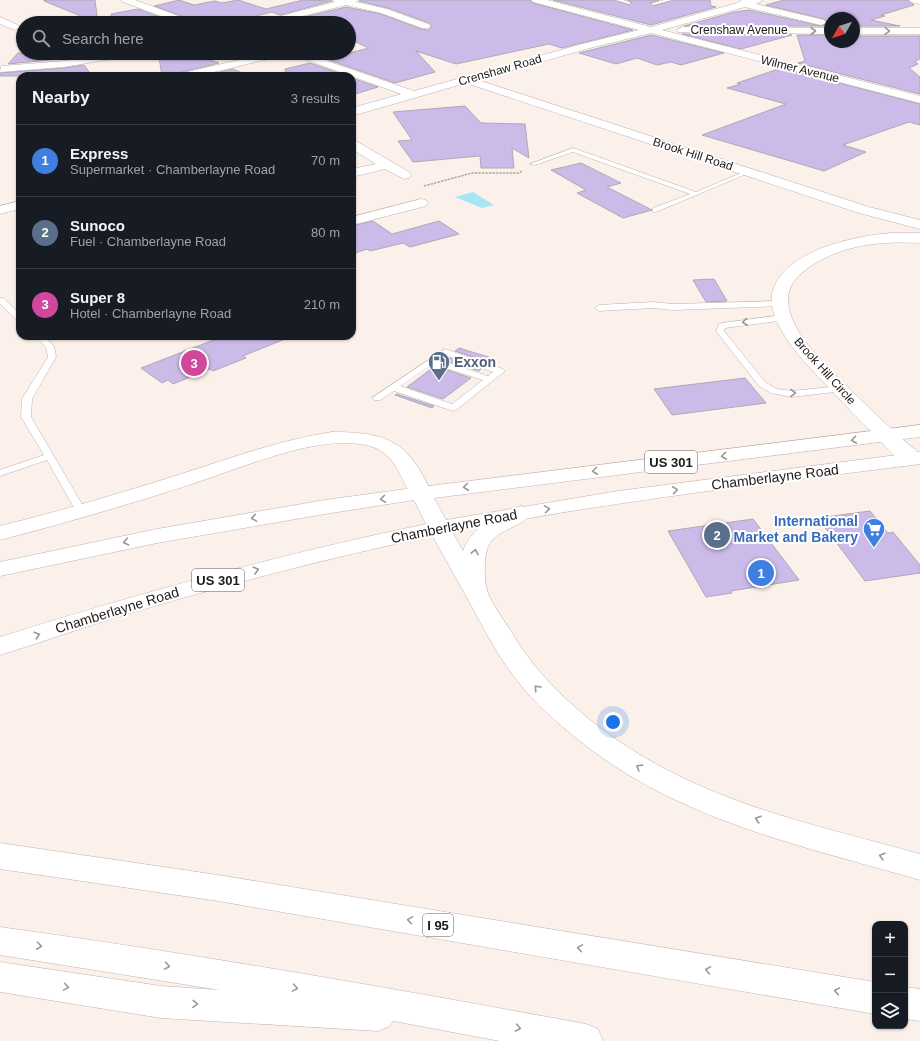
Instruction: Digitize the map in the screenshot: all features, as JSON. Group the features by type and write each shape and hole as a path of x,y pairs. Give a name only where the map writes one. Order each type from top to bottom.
{"main road":[{"path":"126,0 170,16"},
{"name":"Wilmer Avenue","path":"536,0 648,30 681,34 920,100"},
{"path":"729,0 824,24"},
{"name":"Crenshaw Road","path":"356,111 758,0"},
{"path":"914,0 920,2"},
{"path":"290,16 345,1 384,11 425,26"},
{"path":"0,20 15,27"},
{"name":"Crenshaw Avenue","path":"681,34 824,31"},
{"path":"860,31 920,32"},
{"path":"1,69 64,64 88,60"},
{"path":"200,72 254,60"},
{"path":"314,60 348,72"},
{"path":"356,75 414,95"},
{"name":"Brook Hill Road","path":"467,80 748,172 886,216 920,225"},
{"path":"356,146 404,175"},
{"path":"356,172 387,165"},
{"path":"356,220 421,203"},
{"path":"0,210 16,206"},
{"path":"886,216 886,238"},
{"path":"782,311 783,283 797,268 812,259 840,245 886,238 920,238"},
{"name":"Brook Hill Circle","path":"782,311 799,346 885,436 916,459"},
{"name":"Chamberlayne Road","path":"0,569 142,539 227,523 421,493 920,431"},
{"path":"0,533 81,511 286,447 315,440 339,437 367,439 390,448 402,458 408,466 439,528 504,643 536,687 562,712 598,742 635,765 692,795 748,816 920,867"},
{"name":"Chamberlayne Road","path":"0,646 185,589 310,557 439,528 520,513 645,494 916,459"},
{"path":"475,591 474,560 477,544 487,533 520,513"},
{"name":"I 95","path":"0,856 218,888 872,997"},
{"path":"0,941 107,956 586,1041"},
{"path":"0,977 161,1002 480,1021"},
{"path":"908,1004 920,1006"}],"lane":[{"path":"618,0 629,3"},
{"path":"653,4 670,0"},
{"path":"533,164 573,150 696,194"},
{"path":"656,210 748,172"},
{"path":"0,300 16,314"},
{"path":"599,308 653,304 673,307 782,311"},
{"path":"782,311 722,326 720,331 762,384 774,391 792,394 840,389"},
{"path":"43,340 50,346 52,357 27,399 26,417 81,511"},
{"path":"377,398 393,387 432,361 445,352 500,371 453,408 393,387"},
{"path":"432,361 489,379"},
{"path":"0,474 50,456"}],"path":[{"path":"421,203 407,194 411,190 472,173 519,173 533,164"}],"water":[{"path":"473,192 494,205 482,208 455,197"}],"building":[{"path":"95,0 97,16 81,16 44,1"},
{"path":"179,0 194,5 215,1 222,3 238,0 266,9 303,0 332,1 280,15 272,12 256,16 182,16 154,6"},
{"path":"530,0 533,3 633,30 562,48 549,44 456,64 416,51 435,72 395,83 329,60 356,60 356,51 369,48 356,42 356,16 308,16 346,7 381,14 421,29 428,30 432,26 429,23 388,8 359,1"},
{"path":"553,0 615,0 629,5 632,2 627,0 659,0 650,3 653,6 673,0 710,0 711,6 716,7 651,25"},
{"path":"784,0 908,0 914,5 881,15 885,16 871,20 900,26 860,26 860,12 824,12 824,19 766,5"},
{"path":"138,9 157,16 111,16 111,14"},
{"path":"749,10 821,26 684,26 734,12"},
{"path":"682,34 792,35 741,49"},
{"path":"651,35 724,53 681,65 671,62 657,65 637,58 616,64 579,53"},
{"path":"797,35 824,35 824,48 860,48 860,36 920,36 920,59 915,61 918,64 909,68 920,77 920,94 798,63 805,61"},
{"path":"16,55 16,60 48,60 8,64"},
{"path":"159,60 210,60 219,63 182,72 161,72"},
{"path":"310,63 336,72 285,72 285,69"},
{"path":"84,65 89,72 16,72 16,76 0,76 0,73"},
{"path":"781,68 920,104 920,125 909,122 843,145 866,152 824,171 702,135 786,104 727,88 741,84 737,83"},
{"path":"233,69 240,72 221,72"},
{"path":"356,79 378,87 356,94"},
{"path":"465,106 481,123 525,124 529,158 512,148 514,168 481,168 480,156 413,162 398,141 412,140 393,112"},
{"path":"581,163 621,183 607,187 652,210 623,218 577,193 586,190 551,170"},
{"path":"373,221 392,234 439,221 459,234 410,247 403,243 370,251 367,249 356,253 356,225"},
{"path":"714,279 727,301 706,302 693,280"},
{"path":"214,340 283,340 243,356 246,358 213,371 210,369 173,384 168,380 162,383 141,368"},
{"path":"459,348 495,359 490,363 455,351"},
{"path":"447,357 481,369 479,371 443,360"},
{"path":"435,366 471,378 443,399 407,387"},
{"path":"745,378 766,403 672,415 654,389"},
{"path":"397,394 434,406 432,408 395,395"},
{"name":"International Market and Bakery","path":"870,511 888,533 893,532 920,565 920,573 865,581 818,518"},
{"path":"753,519 799,580 731,591 732,593 706,597 668,531"}],"place":[{"name":"Super 8","path":"194,363"},
{"name":"Exxon","path":"439,382"},
{"name":"Sunoco","path":"717,535"},
{"name":"International Market and Bakery","path":"874,548"},
{"name":"Express","path":"761,573"}]}
